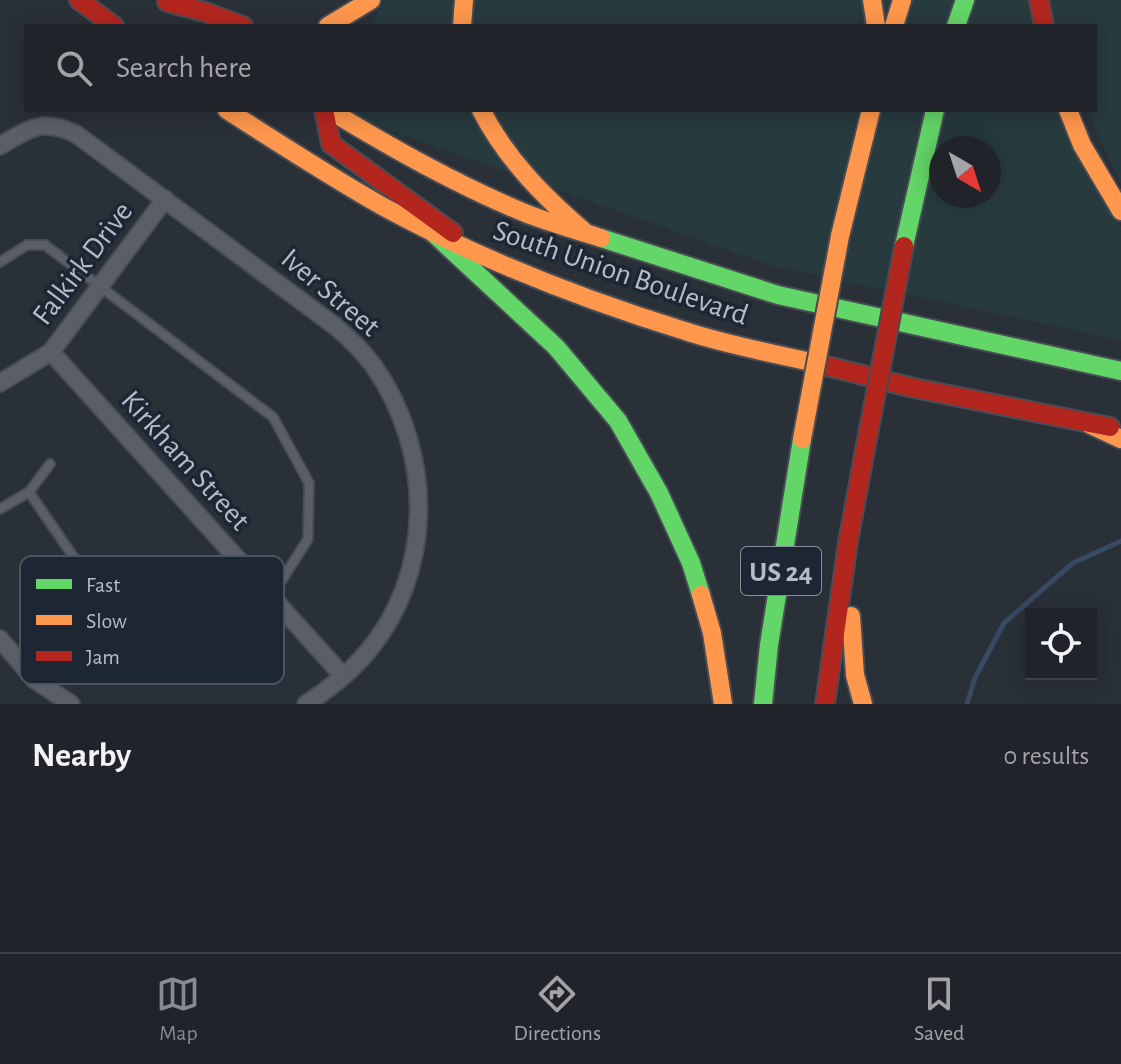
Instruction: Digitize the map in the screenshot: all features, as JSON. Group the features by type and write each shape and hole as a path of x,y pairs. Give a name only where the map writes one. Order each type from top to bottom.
{"main road":[{"path":"79,0 111,24"},
{"path":"331,24 371,0"},
{"path":"369,24 384,0"},
{"path":"462,24 464,0"},
{"path":"872,0 876,24"},
{"path":"895,24 902,0"},
{"path":"957,24 965,0"},
{"path":"1039,0 1044,24"},
{"path":"166,1 199,24"},
{"path":"166,1 238,24"},
{"name":"South Union Boulevard","path":"230,112 310,163 430,230 541,280 687,332 914,388 1121,428"},
{"path":"326,112 331,144 483,255"},
{"name":"South Union Boulevard","path":"330,112 483,194 528,214 586,233 778,295 1121,371"},
{"path":"482,112 502,148 520,170 544,197 586,233"},
{"name":"US 24","path":"763,704 769,645 802,439 840,236 871,112"},
{"name":"US 24","path":"825,704 848,542 865,450 904,246 935,112"},
{"path":"1069,112 1082,145 1121,211"},
{"path":"430,230 556,347 618,421 659,493 691,563 712,633 723,704"},
{"path":"1089,424 1121,439"},
{"path":"848,542 855,675 863,704"}],"street":[{"name":"Iver Street","path":"0,146 40,126 50,125 76,134 335,326 355,344 385,383 408,431 419,482 417,540 410,570 403,593 380,636 362,659 306,704"},
{"name":"Falkirk Drive","path":"0,383 51,352 165,199"},
{"name":"Kirkham Street","path":"51,352 234,556"},
{"name":"Kirkham Street","path":"284,611 343,676"},
{"path":"0,639 20,662"},
{"path":"41,684 71,704"}],"lane":[{"path":"0,262 27,245 45,245 273,417 309,483 308,539 284,577"},
{"path":"0,509 29,492 50,464"},
{"path":"29,492 73,556"}],"green space":[{"path":"385,0 1121,0 1121,183 1087,112 1097,112 1097,24 371,24"},
{"path":"338,112 1059,112 1104,202 1121,227 1121,340 773,266"}],"waterway":[{"path":"967,704 975,678 1004,623 1073,563 1121,541"}],"traffic: fast":[{"path":"957,24 965,0"},
{"path":"904,246 935,112"},
{"path":"430,230 556,347 618,421 659,493 691,563 701,595"},
{"path":"601,238 778,295 1121,371"},
{"path":"763,704 769,645 802,439"}],"traffic: slow":[{"path":"331,24 371,0"},
{"path":"462,24 464,0"},
{"path":"872,0 876,24"},
{"path":"895,24 902,0"},
{"path":"230,112 382,206 492,260 646,319 717,340 815,363"},
{"path":"332,112 401,152 500,202 534,217 601,238"},
{"path":"482,112 502,145 528,177 586,233"},
{"path":"840,236 871,112"},
{"path":"1069,112 1082,145 1121,211"},
{"path":"802,439 840,236"},
{"path":"1089,424 1121,439"},
{"path":"701,595 712,633 723,704"},
{"path":"851,616 855,675 863,704"}],"traffic: jam":[{"path":"79,0 111,24"},
{"path":"1039,0 1044,24"},
{"path":"167,2 238,24"},
{"path":"324,112 331,144 453,233"},
{"path":"865,450 904,246"},
{"path":"815,363 914,388 1110,427"},
{"path":"825,704 848,542 865,450"}]}
